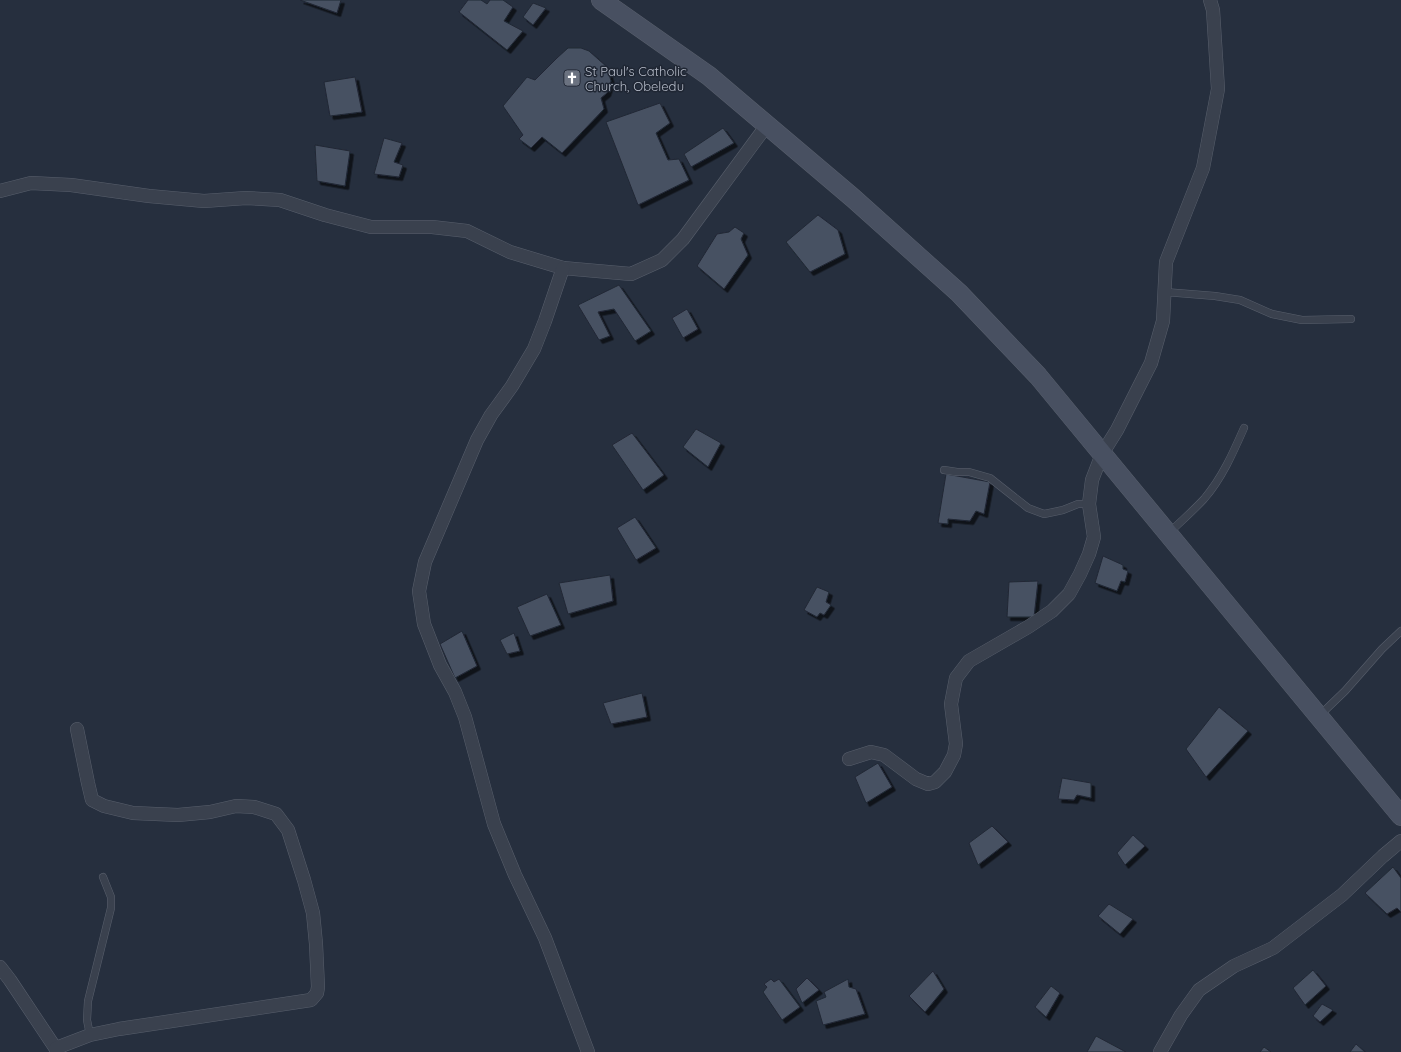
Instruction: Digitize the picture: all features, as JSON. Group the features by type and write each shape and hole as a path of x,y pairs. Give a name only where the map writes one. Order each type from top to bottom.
{"main road":[{"path":"601,0 709,76 853,198 959,293 1038,376 1401,816"}],"street":[{"path":"849,759 871,752 884,755 916,779 928,784 935,782 945,772 954,755 956,744 951,704 956,678 970,661 1028,627 1052,610 1069,594 1080,574 1089,554 1094,537 1089,504 1092,480 1102,454 1117,430 1151,364 1163,321 1166,262 1203,168 1218,89 1213,10 1210,0"},
{"path":"0,191 32,183 71,185 149,196 204,201 246,198 280,200 325,215 371,227 432,227 467,231 510,252 563,268 630,274 662,260 683,239 767,125"},
{"path":"563,268 534,349 512,386 491,415 478,440 425,562 419,591 424,624 440,665 455,692 465,718 494,824 515,875 544,938 588,1052"},
{"path":"0,967 57,1050 90,1035 119,1029 311,1000 317,993 318,975 313,913 288,830 276,814 254,807 236,806 210,812 178,815 133,813 104,806 92,800 77,729"},
{"path":"1160,1052 1181,1015 1199,990 1234,966 1273,948 1342,896 1383,856 1401,841"}],"lane":[{"path":"1165,292 1215,296 1240,300 1272,314 1302,320 1351,318"},
{"path":"1168,534 1204,499 1217,482 1230,459 1244,428"},
{"path":"944,470 969,472 990,478 1028,508 1044,514 1063,510 1078,504 1089,504"},
{"path":"1318,716 1345,691 1382,648 1401,631"},
{"path":"90,1035 87,1020 88,1001 111,908 111,897 103,878"}],"building":[{"path":"300,0 341,0 337,13"},
{"path":"468,0 481,0 487,4 490,0 503,0 513,7 504,21 523,31 507,50 459,12"},
{"path":"533,3 546,8 533,25 523,17"},
{"path":"568,48 581,48 589,51 607,67 611,81 607,93 601,98 604,109 562,153 542,137 531,148 519,139 523,135 503,106 527,77 535,80"},
{"path":"355,77 362,112 330,116 324,82"},
{"path":"660,103 670,123 656,133 668,160 679,159 689,180 638,205 606,122"},
{"path":"723,128 734,143 691,167 684,154"},
{"path":"384,138 402,143 394,162 403,165 399,177 374,174"},
{"path":"315,145 350,151 345,186 317,181"},
{"path":"818,215 838,230 845,254 810,272 786,242"},
{"path":"735,227 744,233 741,239 748,255 724,289 697,266 717,234 729,232"},
{"path":"619,285 651,331 635,341 614,309 598,312 610,336 599,340 578,305"},
{"path":"687,309 698,329 683,338 672,318"},
{"path":"696,429 721,443 708,467 683,447"},
{"path":"632,433 664,475 643,490 612,445"},
{"path":"946,474 990,482 984,514 976,511 970,521 948,519 948,524 938,523"},
{"path":"635,517 656,548 636,560 617,528"},
{"path":"1103,556 1123,565 1123,569 1128,571 1125,582 1121,581 1117,591 1095,583"},
{"path":"610,575 613,601 568,614 559,583"},
{"path":"1038,581 1034,617 1007,617 1009,582"},
{"path":"817,587 829,592 826,602 831,605 824,615 820,613 817,617 804,610"},
{"path":"547,594 561,625 530,636 517,607"},
{"path":"462,631 477,666 455,678 440,644"},
{"path":"514,633 520,651 507,654 500,640"},
{"path":"642,693 647,717 611,724 603,703"},
{"path":"1219,707 1248,731 1206,777 1186,749"},
{"path":"878,763 892,787 866,803 855,777"},
{"path":"1062,778 1091,783 1091,798 1077,795 1074,800 1058,799"},
{"path":"992,826 1008,842 978,865 969,843"},
{"path":"1133,835 1145,846 1125,865 1117,853"},
{"path":"1393,867 1401,878 1401,912 1397,908 1387,914 1365,893"},
{"path":"1109,904 1133,919 1120,934 1098,916"},
{"path":"1313,970 1326,986 1305,1005 1293,988"},
{"path":"933,971 944,989 925,1012 909,996"},
{"path":"807,978 819,990 802,1003 796,989"},
{"path":"771,979 774,982 779,979 800,1007 782,1020 763,992 767,987 764,984"},
{"path":"848,979 849,987 856,989 865,1014 823,1025 816,1001 826,997 824,992"},
{"path":"1051,986 1060,993 1046,1017 1035,1007"},
{"path":"1322,1004 1333,1010 1320,1022 1313,1016"},
{"path":"1096,1036 1126,1052 1087,1052"},
{"path":"1356,1044 1365,1052 1350,1052"},
{"path":"1264,1047 1271,1052 1260,1052"}],"place":[{"name":"St Paul's Catholic Church, Obeledu","path":"572,78"}]}
